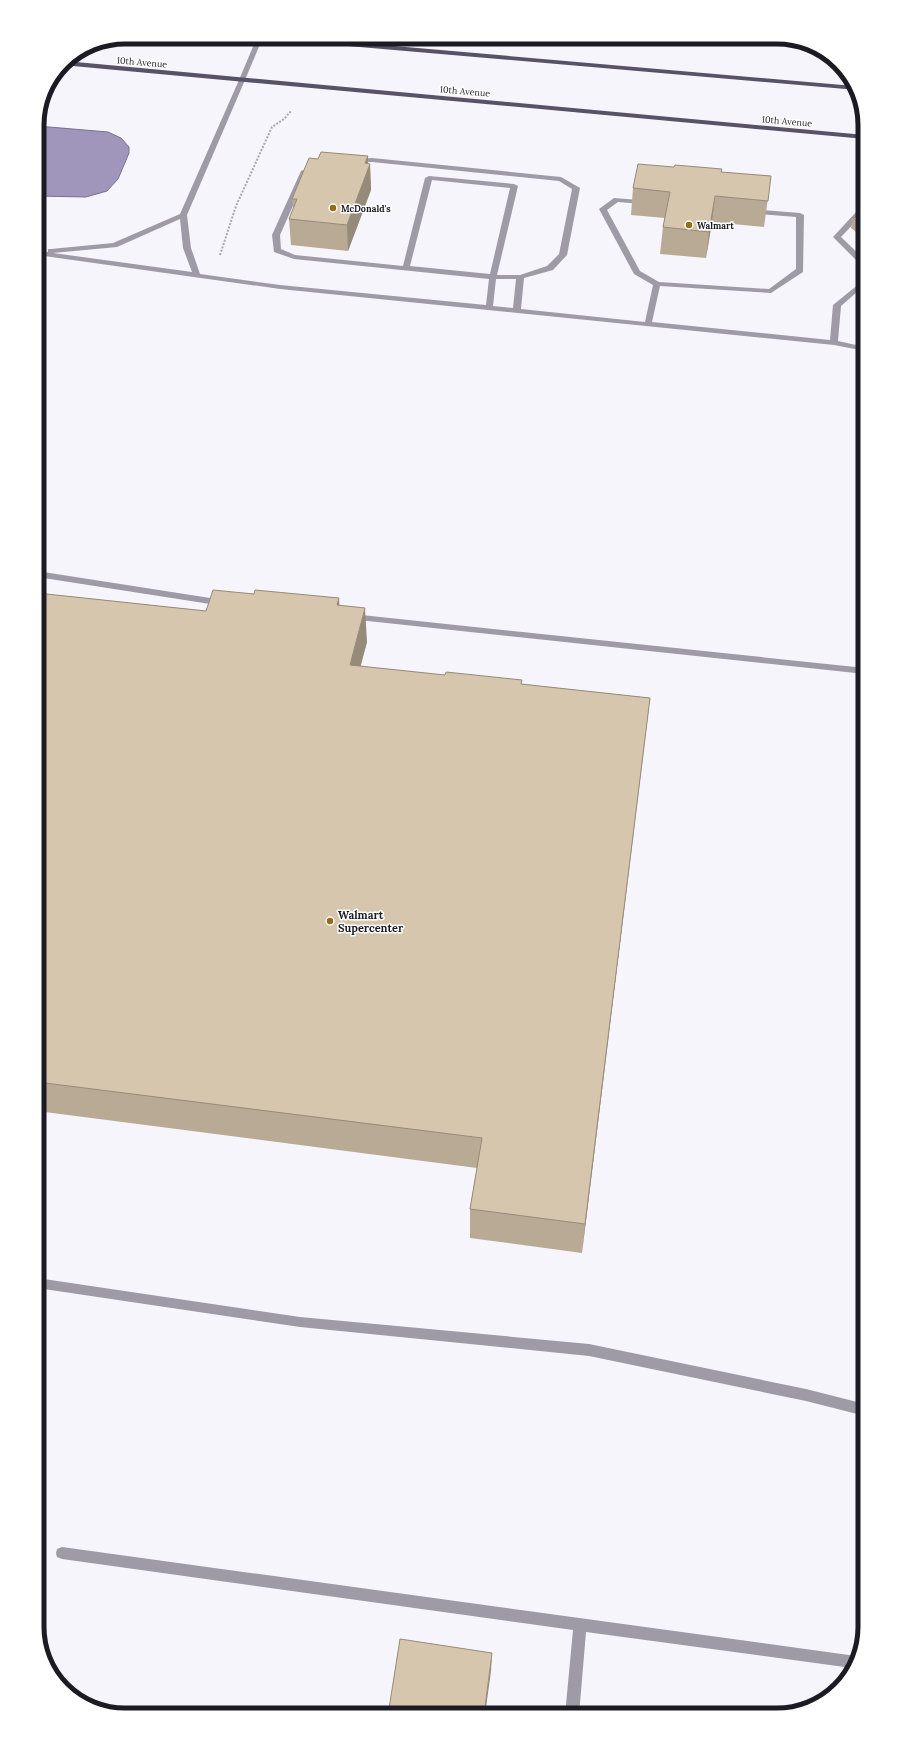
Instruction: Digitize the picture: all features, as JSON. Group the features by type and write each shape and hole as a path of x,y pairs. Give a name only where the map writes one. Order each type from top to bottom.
{"main road":[{"path":"348,44 848,87"},
{"name":"10th Avenue","path":"72,64 858,136"}],"street":[{"path":"197,276 187,248 183,215 257,44"},
{"path":"372,160 561,179 576,188 563,255 550,268 520,277 406,268 294,257 277,250 276,234 305,171 328,162 372,160"},
{"path":"406,268 429,178 514,186 493,276 489,308"},
{"path":"617,200 800,215 800,270 771,291 657,284 637,272 603,209 617,200"},
{"path":"44,252 114,245 183,215"},
{"path":"858,215 837,237 858,257"},
{"path":"44,254 280,287 834,342 858,347"},
{"path":"517,311 520,277"},
{"path":"648,324 657,284"},
{"path":"834,342 837,305 858,286"},
{"path":"44,575 190,599 234,604"},
{"path":"341,616 858,670"},
{"path":"44,1284 300,1322 589,1350 806,1395 858,1408"},
{"path":"62,1553 851,1662"},
{"path":"573,1708 580,1624"}],"shaded area":[{"path":"44,127 108,132 121,138 129,147 129,153 118,179 107,191 86,197 44,196"}],"building":[{"path":"321,152 368,156 365,163 370,164 347,225 289,219 297,199 292,199 309,158 318,159"},
{"path":"638,164 674,167 675,165 722,169 721,172 771,176 768,201 715,196 709,232 663,227 670,192 633,188"},
{"path":"858,216 858,222 853,218"},
{"name":"Walmart Supercenter","path":"213,590 254,594 255,590 339,598 337,605 365,608 350,665 445,675 446,672 522,680 521,684 650,698 585,1224 470,1209 482,1138 44,1083 44,594 206,611"},
{"path":"400,1639 492,1653 485,1708 389,1708"}],"place":[{"name":"McDonald's","path":"333,208"},
{"name":"Walmart","path":"689,225"},
{"name":"Walmart Supercenter","path":"330,921"}]}
